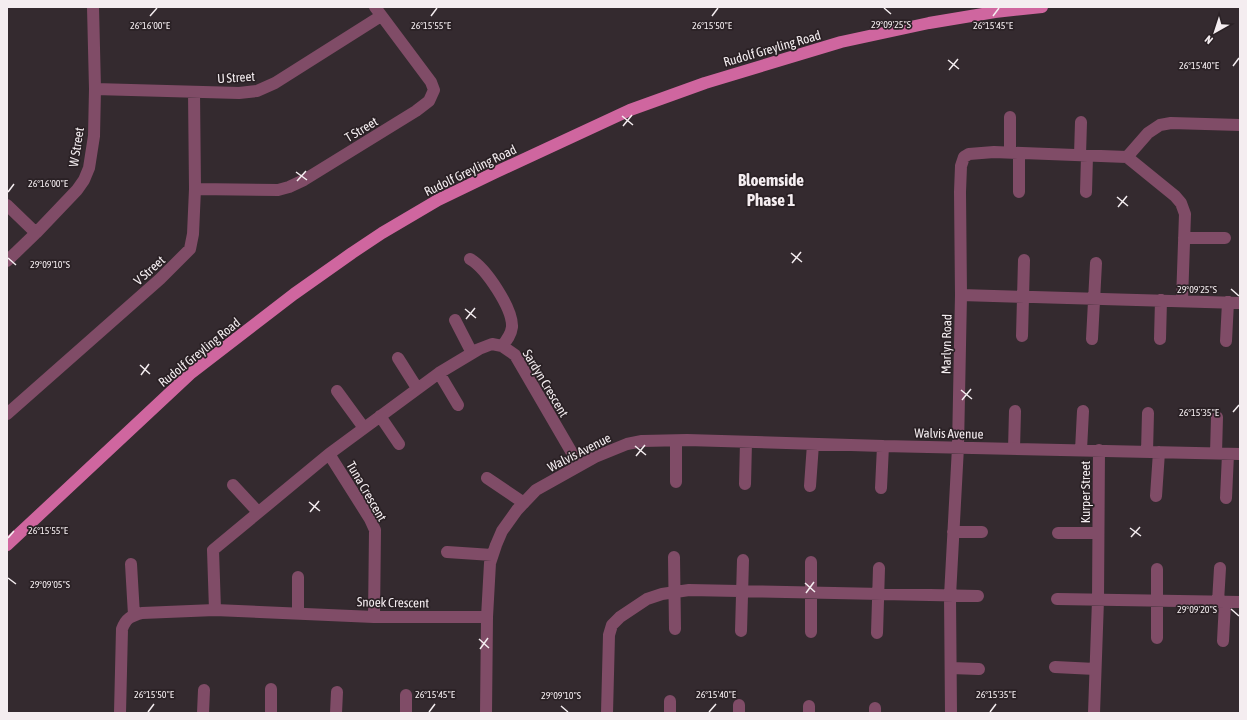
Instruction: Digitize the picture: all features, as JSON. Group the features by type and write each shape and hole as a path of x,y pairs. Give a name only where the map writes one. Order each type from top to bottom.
{"main road":[{"name":"Rudolf Greyling Road","path":"7,545 190,374 294,294 352,253 382,233 438,200 630,110 705,83 842,42 929,23 995,12 1042,7"}],"street":[{"name":"W Street","path":"7,261 36,234 77,190 84,180 89,168 94,136 96,89 94,7"},
{"name":"U Street","path":"96,89 239,93 257,91 274,83 378,11"},
{"name":"T Street","path":"195,189 278,190 289,187 304,180 416,111 429,101 434,90 430,82 378,11"},
{"name":"V Street","path":"7,414 179,262 190,249 193,234 195,189 194,92"},
{"path":"1010,117 1019,192"},
{"path":"1081,122 1086,192"},
{"path":"1127,157 1148,133 1160,125 1171,123 1240,125"},
{"name":"Marlyn Road","path":"951,713 950,596 958,447 961,166 964,158 969,154 994,152 1014,153"},
{"path":"1014,153 1127,157 1176,196 1181,203 1185,214 1182,301"},
{"path":"7,205 36,234"},
{"path":"1184,238 1225,238"},
{"path":"470,259 481,267 486,273 508,311 512,326 511,333 502,346"},
{"path":"1022,336 1024,260"},
{"path":"1092,340 1096,263"},
{"path":"960,295 1234,303 1226,341"},
{"path":"1160,339 1162,300"},
{"path":"455,320 472,353"},
{"name":"Sardyn Crescent","path":"215,610 212,550 329,454 417,388 479,349 492,344 502,346 514,356 579,465"},
{"path":"398,358 417,388"},
{"path":"439,373 458,406"},
{"path":"336,391 364,428"},
{"path":"1014,448 1015,411"},
{"path":"1081,450 1083,411"},
{"path":"1148,413 1153,452 1156,496"},
{"path":"380,416 399,444"},
{"path":"1217,416 1228,454 1226,498"},
{"path":"676,440 676,482"},
{"name":"Walvis Avenue","path":"486,713 487,617 490,563 502,531 536,490 579,465 610,450 627,444 642,441 676,440 1228,454"},
{"path":"745,484 746,442"},
{"path":"810,486 813,444"},
{"path":"881,488 883,446"},
{"name":"Kurper Street","path":"1094,713 1098,600 1099,450"},
{"name":"Tuna Crescent","path":"329,454 370,519 374,530 374,617"},
{"path":"487,478 524,503"},
{"path":"233,485 258,512"},
{"path":"953,532 982,532"},
{"name":"Kurper Street","path":"1058,533 1098,533"},
{"path":"447,552 492,555"},
{"path":"674,557 673,593 675,628"},
{"path":"741,631 743,560"},
{"path":"811,562 811,632"},
{"path":"120,713 122,628 129,617 134,615 130,564"},
{"path":"877,633 880,568"},
{"path":"1220,568 1223,641"},
{"path":"1157,569 1157,638"},
{"path":"298,577 298,614"},
{"path":"608,713 609,635 612,625 620,617 647,599 662,594 689,590 978,596"},
{"path":"1058,599 1240,602"},
{"name":"Snoek Crescent","path":"134,615 215,610 374,617 487,617"},
{"path":"951,668 979,669"},
{"path":"1055,668 1095,669"},
{"path":"271,689 271,713"},
{"path":"203,713 204,690"},
{"path":"336,713 337,692"},
{"path":"406,695 406,713"}],"district":[{"name":"Bloemside Phase 1","path":"771,190"}]}
